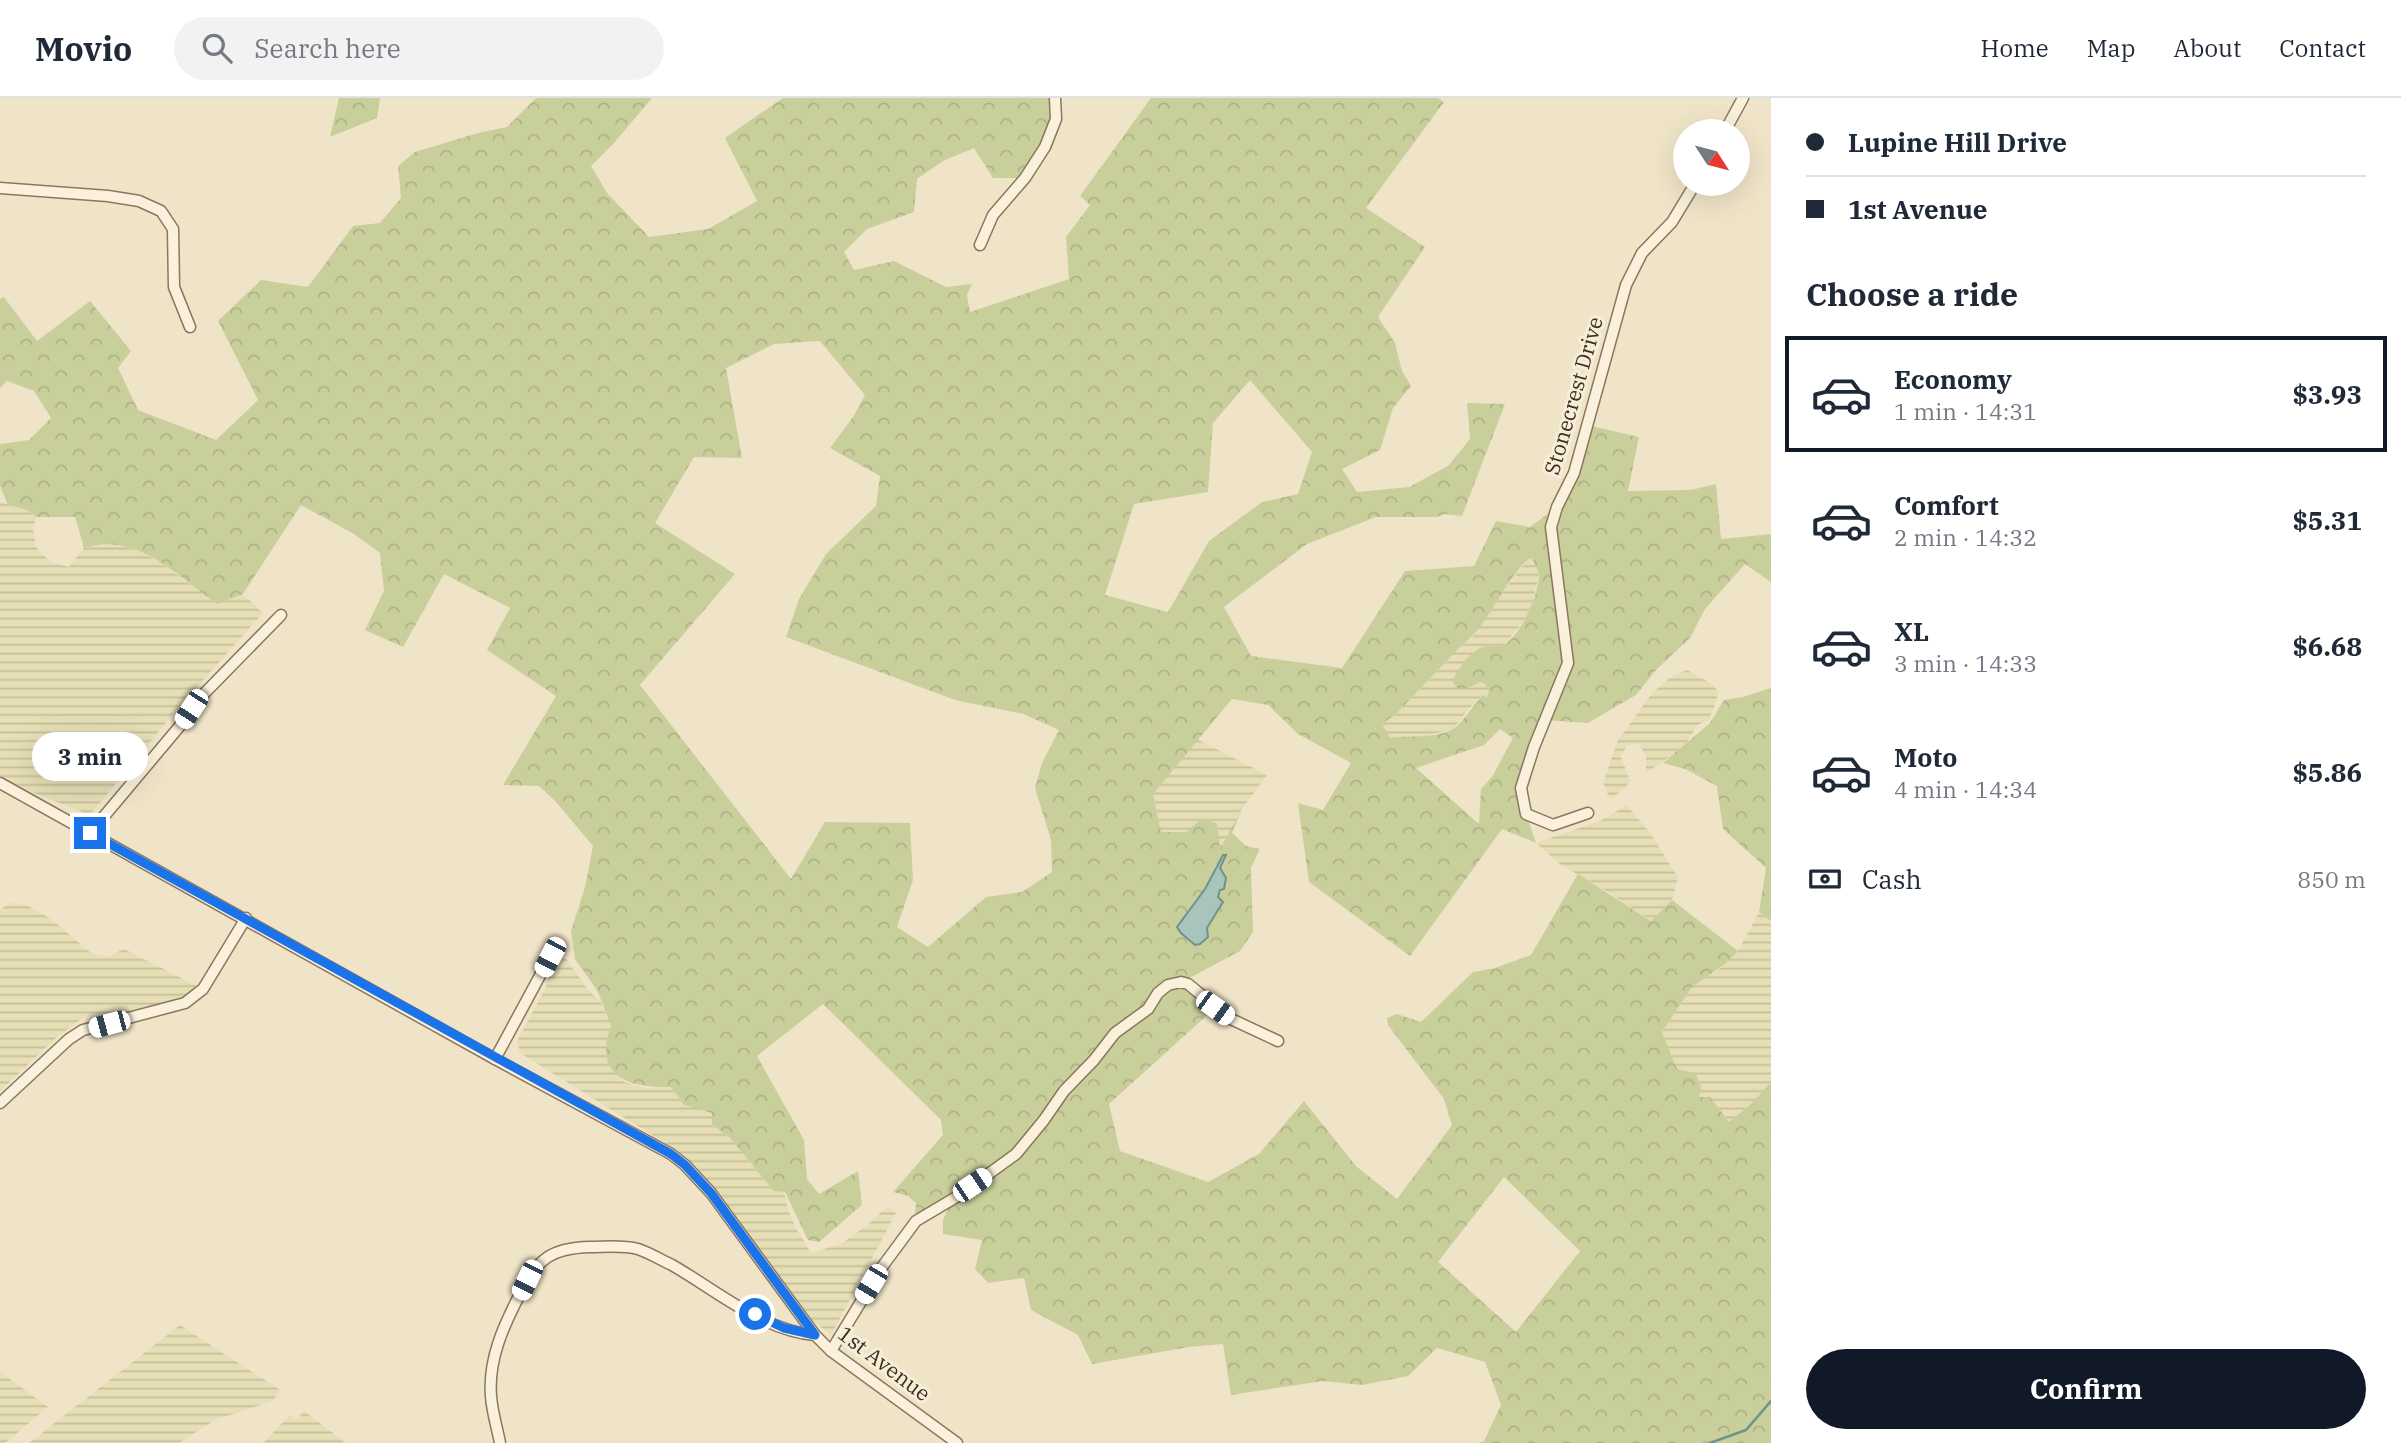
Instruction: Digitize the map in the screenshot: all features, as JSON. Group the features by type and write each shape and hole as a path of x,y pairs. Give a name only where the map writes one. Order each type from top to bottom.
{"street":[{"path":"980,245 993,215 1025,178 1045,147 1054,126 1055,98"},
{"path":"1732,119 1743,98"},
{"path":"0,188 108,196 139,201 161,211 173,229 174,287 190,327"},
{"name":"Stonecrest Drive","path":"1588,813 1553,825 1526,814 1521,788 1534,747 1568,663 1551,527 1557,507 1574,473 1626,285 1642,253 1672,222 1688,196"},
{"path":"90,833 179,727 193,705 281,615"},
{"name":"1st Avenue","path":"0,783 671,1154 711,1193 815,1335 831,1351 957,1443"},
{"path":"0,1103 69,1039 83,1030 185,1003 198,995 246,918"},
{"path":"495,1059 550,957"},
{"path":"831,1351 882,1267 916,1221 958,1196 1016,1154 1064,1091 1108,1042 1148,1009 1158,993 1168,985 1181,982 1188,984 1231,1019 1278,1041"},
{"path":"500,1443 491,1392 495,1353 502,1329 527,1280 548,1256 557,1250 636,1248 686,1273 755,1314 784,1328 815,1335"}],"shaded area":[{"path":"0,502 27,510 36,517 33,529 36,547 50,562 69,567 84,548 116,544 157,560 218,604 243,594 263,613 173,714 90,815 0,776"},
{"path":"1532,555 1539,573 1532,606 1524,621 1504,645 1476,650 1466,662 1468,688 1480,682 1485,684 1489,692 1487,697 1483,695 1472,705 1453,729 1429,735 1390,739 1381,724 1396,714 1460,647 1471,639 1501,593"},
{"path":"1687,670 1712,684 1719,692 1709,720 1697,725 1685,746 1646,773 1646,755 1638,744 1627,745 1621,757 1630,781 1610,799 1603,783 1618,740 1653,692 1671,677"},
{"path":"1197,739 1267,775 1242,809 1220,850 1186,832 1161,832 1153,794"},
{"path":"1627,805 1650,833 1678,877 1672,900 1660,912 1725,964 1738,951 1759,912 1771,921 1771,1082 1751,1104 1729,1122 1710,1097 1699,1097 1677,1069 1662,1032 1692,987 1722,967 1600,887 1561,865 1536,843 1600,821"},
{"path":"10,903 24,904 51,919 91,953 107,957 124,949 197,986 189,996 125,1013 85,1016 57,1037 0,1091 0,910"},
{"path":"565,957 588,990 601,1002 611,1025 607,1059 614,1070 624,1082 647,1088 671,1087 684,1104 712,1113 712,1124 730,1138 774,1191 784,1192 796,1228 811,1253 841,1244 888,1206 896,1213 831,1335 808,1317 696,1167 678,1151 520,1053 517,1041 556,964"},
{"path":"180,1325 280,1390 273,1401 215,1420 179,1443 29,1443"},
{"path":"0,1372 48,1407 5,1443 0,1443"},
{"path":"304,1411 346,1443 263,1443 290,1415 295,1420"}],"green space":[{"path":"339,98 380,98 377,118 330,137"},
{"path":"536,98 652,98 591,166 607,193 649,237 708,229 757,201 725,138 783,98 1055,98 1056,119 1025,178 993,178 974,148 943,161 917,179 914,212 867,229 844,252 854,270 894,261 946,287 972,284 967,295 970,312 1069,279 1066,237 1090,205 1080,196 1151,98 1438,98 1444,102 1366,208 1425,247 1378,317 1395,343 1402,371 1411,386 1393,408 1380,450 1342,469 1357,492 1409,487 1448,466 1470,439 1467,403 1505,404 1462,516 1445,514 1437,517 1376,517 1307,544 1224,607 1251,656 1342,668 1405,571 1474,566 1496,521 1530,527 1557,507 1587,425 1639,437 1628,491 1691,490 1716,484 1721,539 1771,534 1771,582 1745,564 1705,609 1690,638 1655,671 1636,695 1588,723 1545,720 1521,788 1536,843 1502,829 1410,956 1309,882 1298,803 1323,810 1351,763 1298,734 1268,705 1232,699 1153,794 1161,832 1186,832 1203,818 1217,824 1220,849 1242,809 1232,833 1246,846 1260,849 1251,868 1253,932 1240,951 1182,982 1215,1008 1109,1104 1120,1151 1208,1182 1259,1154 1304,1101 1356,1166 1397,1199 1452,1125 1444,1099 1388,1025 1387,1018 1397,1014 1421,1022 1473,972 1495,968 1531,955 1578,874 1651,921 1672,900 1738,951 1725,964 1692,987 1662,1032 1677,1069 1695,1073 1701,1086 1699,1097 1710,1097 1729,1122 1751,1104 1771,1082 1771,1443 1478,1443 1484,1441 1501,1405 1485,1362 1437,1348 1408,1376 1362,1385 1323,1381 1231,1395 1223,1344 1189,1347 1092,1364 1078,1335 1031,1310 1024,1278 988,1283 975,1269 982,1240 943,1234 943,1220 954,1196 915,1216 916,1203 908,1196 893,1192 943,1135 941,1120 823,1004 757,1056 804,1140 807,1179 819,1194 858,1171 862,1205 819,1242 808,1240 785,1192 774,1191 730,1138 712,1124 712,1113 684,1105 671,1087 655,1087 628,1081 610,1067 607,1042 611,1025 597,990 575,959 571,931 585,887 593,846 539,786 503,785 556,696 487,650 510,608 444,574 403,647 365,630 384,591 380,553 354,534 301,505 243,594 218,604 158,561 132,548 113,544 84,548 75,517 36,517 27,510 8,505 0,486 0,444 29,440 51,418 34,391 7,381 0,388 0,299 4,297 37,341 90,301 131,351 118,368 138,410 216,440 258,400 218,321 261,280 308,287 353,226 380,223 401,198 398,166 415,152 507,127","holes":["820,341 865,395 853,417 830,448 880,476 876,506 826,554 799,599 786,637 955,700 1023,714 1059,730 1042,763 1035,788 1051,840 1052,872 1022,892 986,897 928,947 897,927 913,880 910,823 825,822 791,879 640,685 735,574 655,523 694,457 742,458 726,368 774,344","1250,380 1312,452 1298,494 1262,502 1209,541 1168,612 1105,595 1134,504 1208,492 1213,423","1532,556 1539,573 1538,584 1523,623 1505,644 1475,651 1463,664 1453,682 1457,688 1468,688 1480,682 1485,684 1489,692 1487,697 1483,695 1460,723 1446,732 1390,738 1382,724 1396,714 1471,638 1512,578","1500,729 1513,738 1492,777 1481,789 1479,824 1416,768 1484,745","1226,856 1220,868 1224,874 1218,897 1223,902 1207,928 1208,937 1203,942 1182,921 1205,889 1216,865","1504,1177 1580,1251 1516,1332 1438,1262"]},
{"path":"1771,688 1771,921 1759,912 1766,868 1723,829 1717,786 1685,769 1663,763 1710,723 1724,700"}],"water":[{"path":"1223,855 1226,855 1220,868 1226,878 1224,889 1220,890 1218,897 1223,902 1207,928 1208,937 1195,945 1177,927 1205,889"}],"waterway":[{"path":"1710,1443 1746,1430 1771,1401"}],"route":[{"path":"90,833 671,1154 711,1193 815,1335 784,1328 755,1314"}]}
